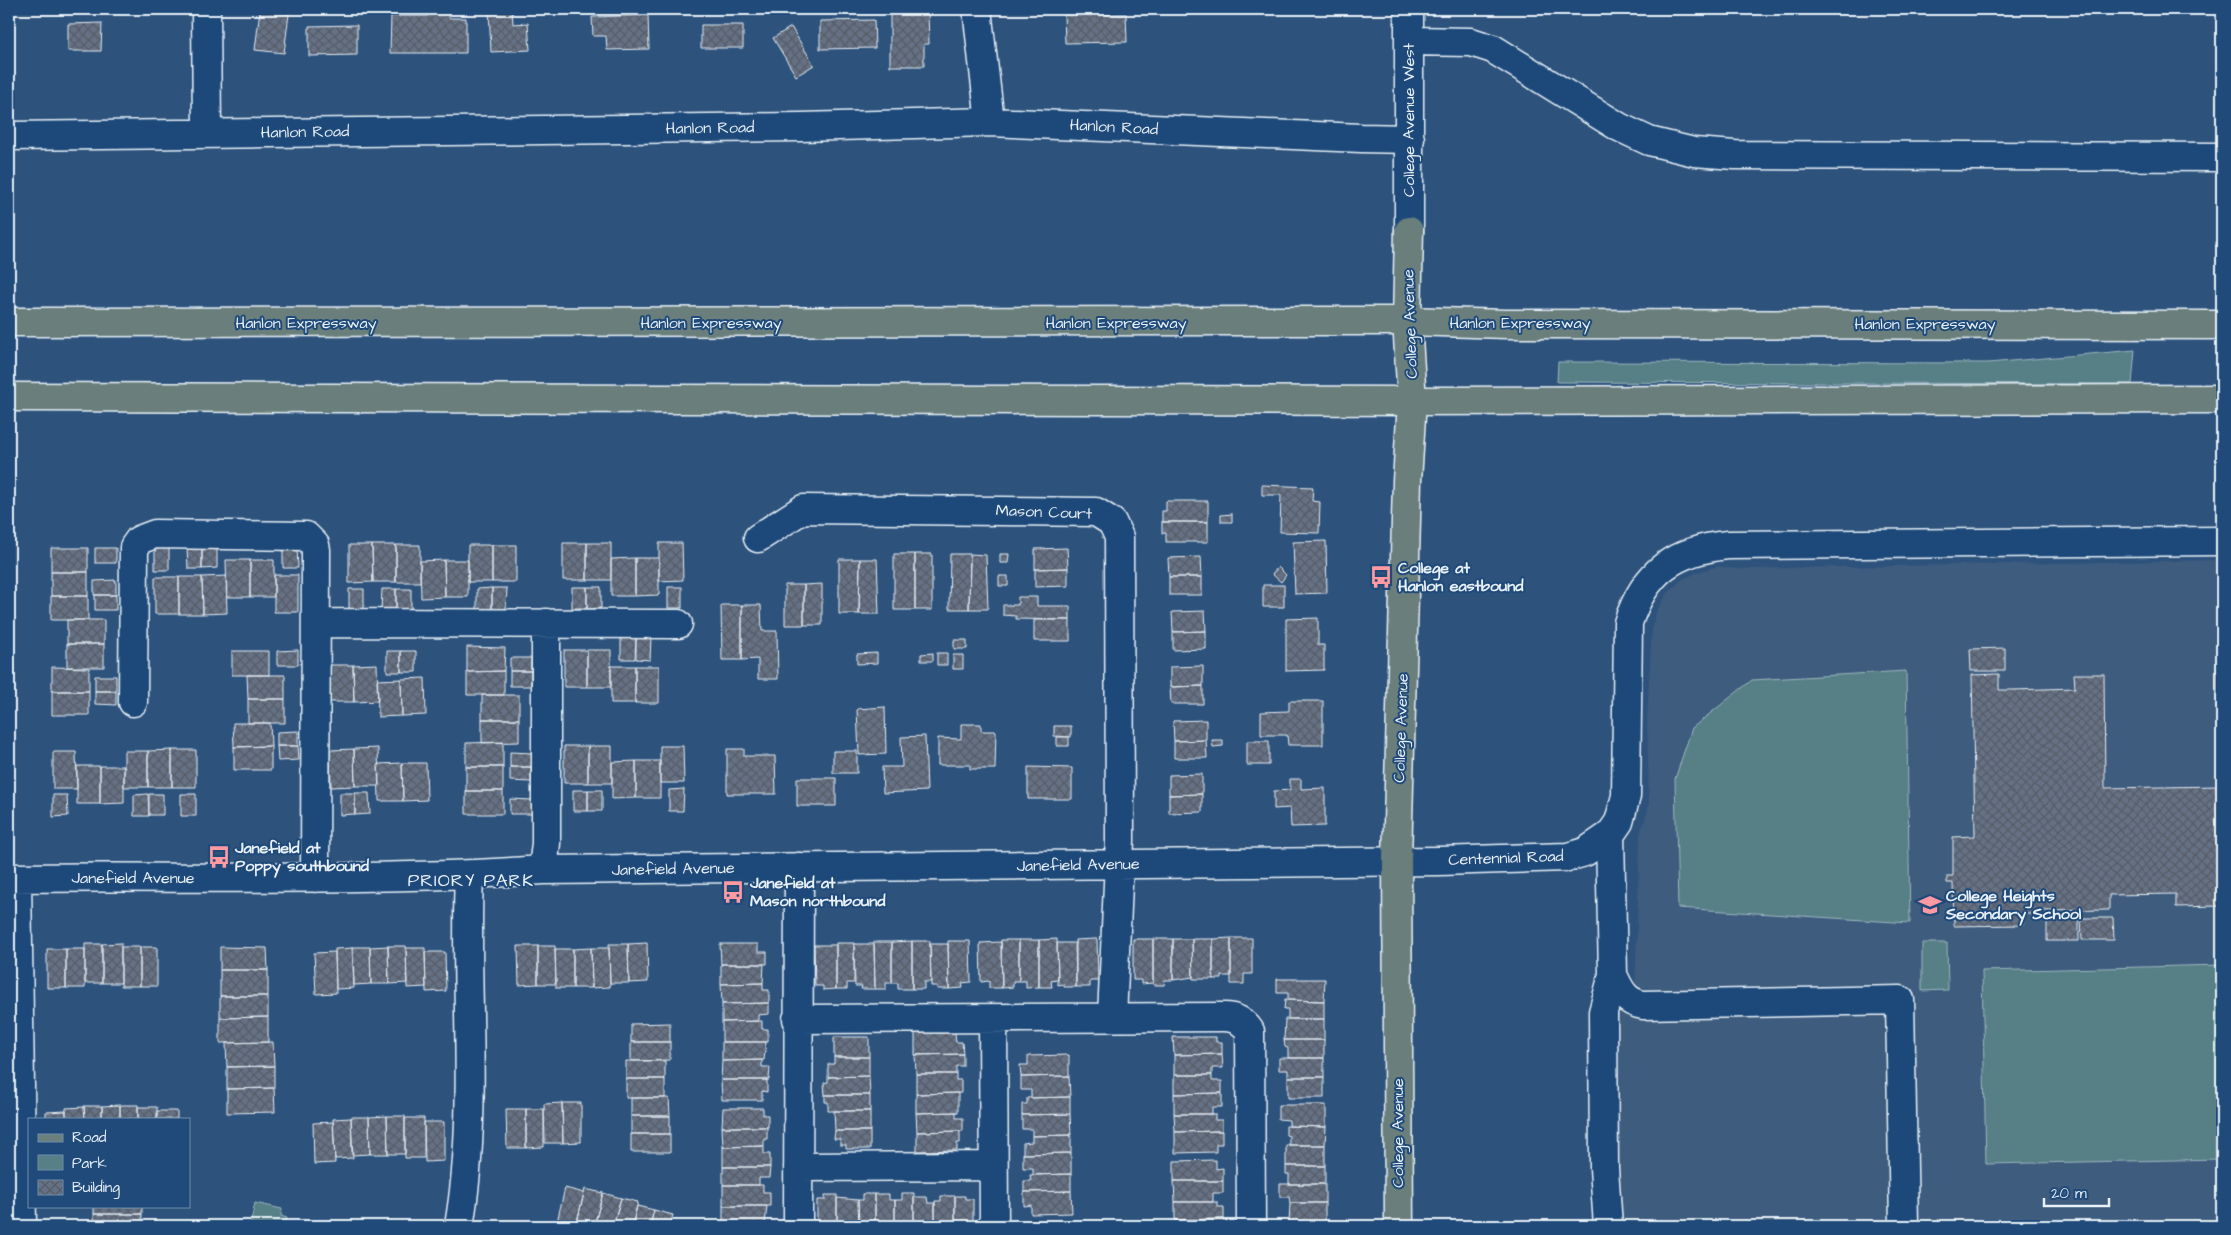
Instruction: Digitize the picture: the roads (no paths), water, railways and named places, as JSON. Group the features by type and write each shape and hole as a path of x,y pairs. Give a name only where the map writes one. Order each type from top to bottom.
{"main road":[{"name":"College Avenue","path":"1399,1226 1396,861 1407,481 1412,400 1407,322 1409,231"},
{"name":"Hanlon Expressway","path":"9,322 1407,322 1506,324 2222,325"},
{"path":"9,397 1412,400 2222,399"}],"street":[{"path":"206,9 207,133"},
{"path":"977,9 990,122"},
{"name":"College Avenue West","path":"1409,9 1409,231"},
{"path":"1409,41 1471,42 1492,49 1619,127 1649,141 1694,152 1735,155 2222,157"},
{"name":"Hanlon Road","path":"9,136 792,127 990,122 1410,139"},
{"name":"Mason Court","path":"758,538 803,509 1096,512 1112,522 1119,537 1119,865 1112,1016"},
{"path":"132,702 134,547 139,540 155,534 306,536 315,545 316,550 315,878"},
{"path":"1608,1226 1604,1168 1603,1012 1612,975 1610,835 1619,822 1626,796 1628,623 1635,603 1661,568 1679,556 1704,547 1728,545 2222,541"},
{"path":"316,623 678,624"},
{"path":"544,870 546,833 546,623"},
{"name":"Centennial Road","path":"1396,861 1568,857 1585,852 1610,835"},
{"name":"Janefield Avenue","path":"13,878 315,878 469,875 544,870 1396,861"},
{"path":"798,1226 799,868"},
{"path":"459,1226 467,1160 470,1113 469,875"},
{"path":"13,878 22,1226"},
{"path":"1612,975 1620,992 1632,1004 1643,1005 1900,1000 1904,1226"},
{"path":"798,1019 992,1019 1112,1016 1230,1017 1246,1024 1250,1031 1251,1226"},
{"path":"992,1019 994,1226"},
{"path":"798,1167 993,1166"}],"place":[{"name":"College at Hanlon eastbound","path":"1381,577"},
{"name":"Janefield at Poppy southbound","path":"219,857"},
{"name":"Janefield at Mason northbound","path":"733,892"},
{"name":"College Heights Secondary School","path":"1930,905"}],"district":[{"name":"PRIORY PARK","path":"471,880"}]}
